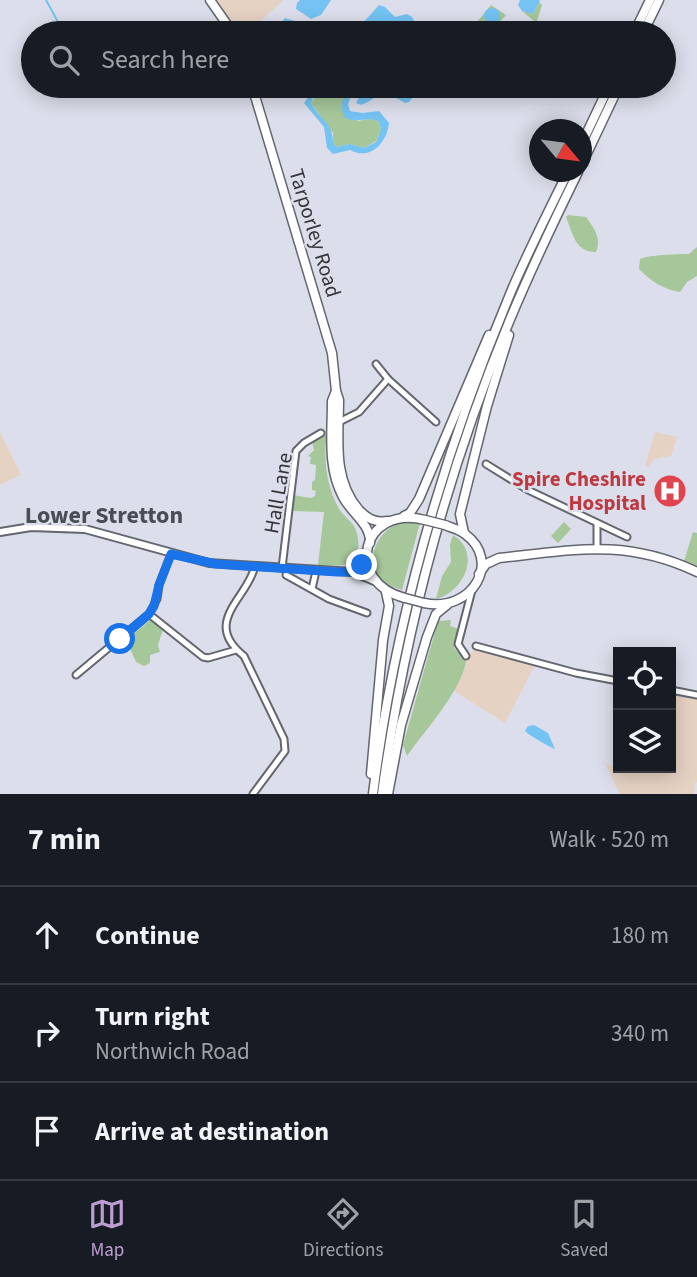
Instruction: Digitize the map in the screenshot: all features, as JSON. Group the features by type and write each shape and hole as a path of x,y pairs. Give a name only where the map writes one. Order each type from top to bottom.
{"highway":[{"path":"210,0 225,21"},
{"path":"640,21 650,0"},
{"path":"649,21 659,0"},
{"name":"Tarporley Road","path":"256,98 332,353 339,400 332,456 335,479 346,503 368,529 370,543"},
{"path":"592,122 603,98"},
{"path":"592,143 613,98"},
{"path":"371,794 395,667 429,528 464,416 564,182"},
{"path":"447,605 424,603 386,592 369,572 367,556 370,543 376,531 388,521 407,514 419,499 484,345 518,287 573,182"},
{"path":"499,558 476,546 463,530 460,514 518,287"},
{"path":"382,794 410,638 437,532 476,407 518,287"},
{"name":"Tarporley Road","path":"336,424 340,466 346,489 356,506 368,518 376,522 388,521"},
{"path":"407,514 463,530"},
{"path":"476,546 480,560 479,574"},
{"path":"388,794 403,717 437,612 472,590 486,564 499,558 597,548 647,553 697,572"},
{"path":"371,794 389,601 386,592"}],"main road":[{"path":"0,532 31,527 85,529 209,563 284,571 353,572 375,582"},
{"path":"353,572 362,565 367,556"}],"street":[{"path":"376,364 388,379 436,422"},
{"path":"336,424 356,415 388,379"},
{"name":"Hall Lane","path":"284,571 296,451 321,433"},
{"path":"486,464 528,490 627,537"},
{"path":"597,523 597,548"},
{"path":"76,675 149,614 157,600 159,585 171,554"},
{"path":"253,794 285,751 284,739 244,656 230,640 227,618 255,566"},
{"path":"284,571 329,599 367,614"},
{"path":"312,589 316,571"},
{"path":"466,656 458,644 472,590"},
{"path":"456,602 466,610"},
{"path":"149,614 203,657 219,656 236,650"},
{"path":"476,646 613,680"},
{"path":"676,691 697,695"}],"shaded area":[{"path":"215,0 283,0 261,21 230,21"},
{"path":"0,432 21,475 0,485"},
{"path":"655,432 677,437 671,456 654,459 649,466 645,466"},
{"path":"476,649 535,665 505,723 454,691 465,668 467,656"},
{"path":"676,695 697,699 697,782 694,794 620,794 605,763 613,766 613,773 676,773"}],"green space":[{"path":"539,2 542,5 537,21 522,11 533,14"},
{"path":"491,5 506,15 501,21 478,21"},
{"path":"315,98 343,98 341,106 358,121 373,118 379,122 381,129 376,141 364,148 350,144 336,147 333,133 311,103"},
{"path":"566,217 586,217 598,238 596,252 583,249 579,245"},
{"path":"697,247 697,276 687,282 680,292 657,284 639,269 640,259 689,254"},
{"path":"327,434 325,452 328,480 340,510 355,528 358,538 356,556 343,565 318,565 324,512 291,511 293,495 311,498 315,496 312,482 315,480 316,465 310,464 311,457 308,456 314,450 312,441"},
{"path":"404,522 420,523 402,590 382,580 373,563 376,545 381,537 387,530"},
{"path":"564,522 571,529 558,543 551,536"},
{"path":"693,532 697,533 697,567 684,561"},
{"path":"453,535 467,552 466,571 455,589 436,599 442,576 451,562 450,545"},
{"path":"150,620 164,626 158,645 160,652 150,655 150,663 144,666 136,662 129,646 124,642"},
{"path":"451,620 450,626 459,629 454,648 466,661 463,673 450,698 407,756 403,745 438,621"}],"water":[{"path":"300,0 331,0 321,15 311,19 296,9"},
{"path":"520,0 540,0 533,14 522,11 518,5"},
{"path":"379,5 395,17 407,14 414,21 365,21"},
{"path":"492,8 499,13 497,21 487,21 484,16"},
{"path":"308,98 313,98 311,103 331,130 336,147 350,144 364,148 376,142 381,129 379,122 375,120 353,120 344,117 341,106 343,98 350,98 348,104 350,111 379,111 389,123 388,130 381,143 371,152 357,153 350,150 333,154 327,148 324,127 304,103"},
{"path":"359,98 374,98 361,105 356,103"},
{"path":"396,98 412,98 405,103"},
{"path":"534,725 548,733 555,749 525,731 528,726"}],"waterway":[{"path":"46,0 57,21"}],"place":[{"name":"Spire Cheshire Hospital","path":"670,491"}],"district":[{"name":"Lower Stretton","path":"104,515"}],"route":[{"path":"120,639 149,614 154,606 171,554 216,564 337,572 353,572 362,565"}]}
